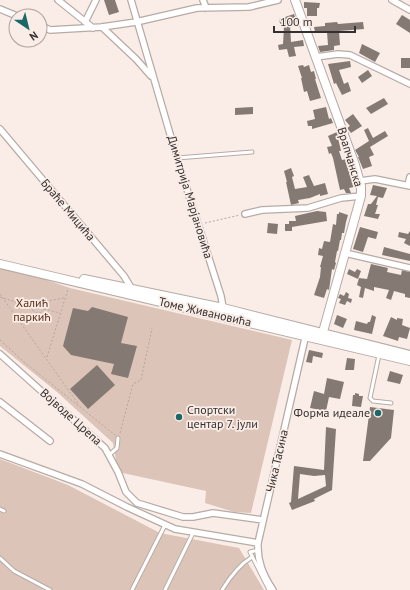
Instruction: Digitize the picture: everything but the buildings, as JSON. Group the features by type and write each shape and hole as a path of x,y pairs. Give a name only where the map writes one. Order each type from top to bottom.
{"main road":[{"name":"Врапчанска","path":"295,0 360,181 361,196 322,336"},
{"name":"Томе Живановића","path":"0,259 129,291"},
{"name":"Томе Живановића","path":"0,264 129,291 306,333 410,355"},
{"name":"Томе Живановића","path":"322,336 410,362"}],"street":[{"path":"58,0 93,28"},
{"path":"85,22 96,0"},
{"name":"Димитрија Марјановића","path":"131,0 136,22 177,158 221,296 222,312"},
{"path":"203,0 206,8"},
{"path":"48,29 102,27 136,22 197,8 249,7 278,0"},
{"path":"392,0 410,10"},
{"name":"Димитрија Марјановића","path":"102,27 136,59 153,78"},
{"path":"316,57 338,54 350,55 410,84"},
{"name":"Браће Мицића","path":"0,129 124,276 129,291"},
{"path":"360,181 375,179 409,186 410,177"},
{"path":"245,214 262,210 308,208 342,198 361,196"},
{"path":"344,253 410,268"},
{"name":"Чика Тасина","path":"273,590 263,572 258,552 258,543 284,435 306,333"},
{"name":"Војводе Црепа","path":"0,354 105,448 126,492 137,503 183,517 193,517 213,513 263,520"},
{"path":"0,402 50,441"},
{"path":"0,454 82,484 175,529 258,543"}],"lane":[{"path":"177,158 252,152"},
{"path":"379,354 370,398 373,400 391,403"},
{"path":"109,455 117,448 118,438"},
{"path":"132,590 165,525"},
{"path":"165,590 193,533"},
{"path":"258,552 250,552 269,590"},
{"path":"222,590 232,574 244,562 252,557"},
{"path":"0,558 14,571 50,590"}],"path":[{"path":"198,225 245,214"},
{"path":"46,358 68,289"},
{"path":"0,294 80,407"},
{"path":"0,297 31,307 34,312 42,312 44,309"},
{"path":"31,307 32,303 36,301 41,302 65,298"},
{"path":"41,302 44,305 44,309"},
{"path":"44,309 60,313"},
{"path":"0,340 24,362 118,438 133,384 140,380 152,328"}],"green space":[{"name":"Спортски центар 7. јули","path":"0,264 70,288 292,340 251,513 234,512 205,503 206,491 118,472 113,443 57,392 0,346"},
{"path":"0,459 68,485 160,533 239,548 264,590 0,590"}],"place":[{"name":"Форма идеале","path":"378,413"},
{"name":"Спортски центар 7. јули","path":"179,417"}],"park label":[{"name":"Халић паркић","path":"32,310"}]}
